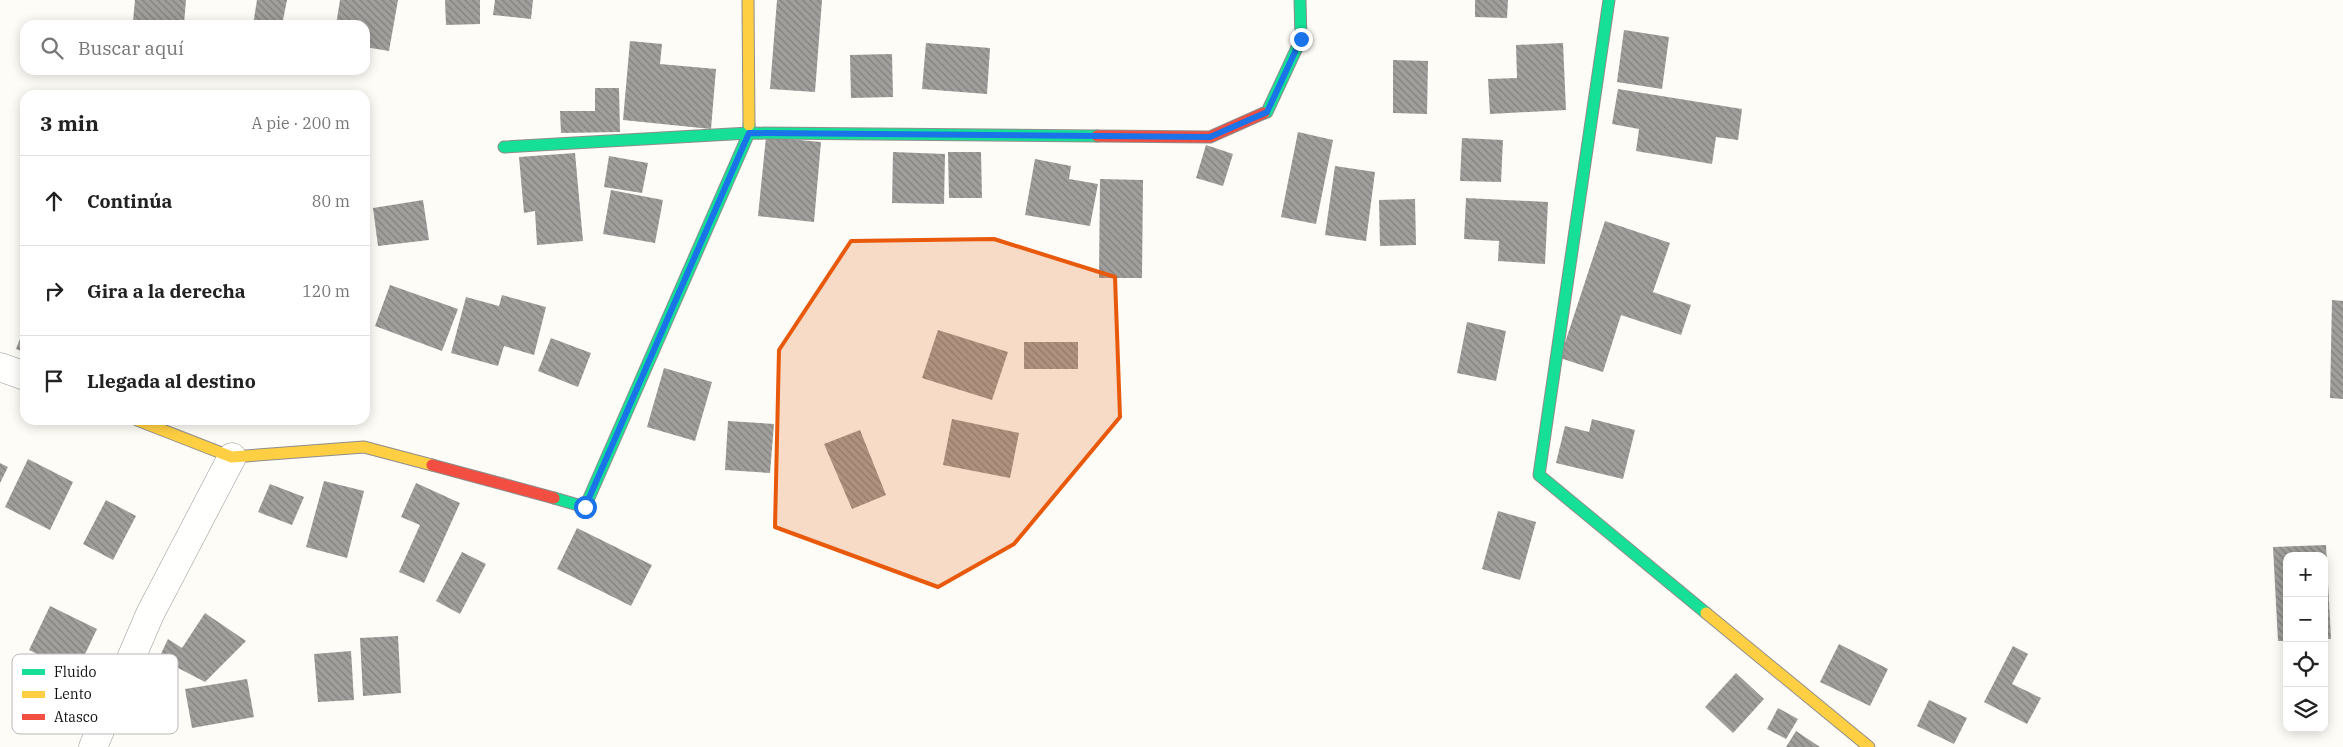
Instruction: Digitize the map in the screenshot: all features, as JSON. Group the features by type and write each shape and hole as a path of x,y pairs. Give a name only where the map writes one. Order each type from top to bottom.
{"street":[{"path":"150,425 232,457 364,447 585,507 749,133 748,0"},
{"path":"504,147 749,133 1210,137 1267,112 1301,39 1300,0"},
{"path":"1609,0 1539,475 1869,747"},
{"path":"0,366 20,374"},
{"path":"133,654 150,614 232,457"},
{"path":"93,747 99,734"}],"highlighted area":[{"path":"994,239 1115,277 1120,417 1014,544 938,587 775,527 779,350 851,241"}],"building":[{"path":"135,0 186,0 184,20 133,20"},
{"path":"257,0 287,0 283,20 254,20"},
{"path":"340,0 398,0 389,51 370,48 370,20 337,20"},
{"path":"445,0 480,0 480,24 446,25"},
{"path":"495,0 533,0 531,19 493,15"},
{"path":"777,0 822,0 815,92 770,89"},
{"path":"1475,0 1508,0 1507,18 1475,17"},
{"path":"1624,30 1669,37 1662,89 1617,82"},
{"path":"630,41 662,44 660,64 716,69 711,129 623,120"},
{"path":"926,43 990,48 987,94 922,89"},
{"path":"1563,43 1566,110 1490,114 1488,79 1517,78 1516,45"},
{"path":"892,54 893,97 851,98 850,55"},
{"path":"1393,60 1428,61 1427,114 1393,113"},
{"path":"595,88 619,88 620,132 561,133 560,111 595,111"},
{"path":"1618,89 1742,109 1738,140 1716,137 1712,164 1636,151 1639,129 1612,124"},
{"path":"1298,132 1333,140 1316,224 1281,217"},
{"path":"766,137 821,142 814,222 758,216"},
{"path":"1462,138 1503,140 1501,182 1460,181"},
{"path":"1206,145 1233,154 1223,186 1196,178"},
{"path":"893,152 945,154 944,204 892,203"},
{"path":"948,152 981,152 982,198 949,198"},
{"path":"575,153 583,241 537,245 535,211 524,213 519,157"},
{"path":"609,156 648,163 642,193 604,187"},
{"path":"1035,159 1071,166 1069,179 1098,184 1090,226 1025,215"},
{"path":"1335,166 1375,172 1366,241 1325,235"},
{"path":"1100,179 1143,180 1142,278 1099,278"},
{"path":"611,190 663,200 655,243 603,234"},
{"path":"1466,198 1548,202 1545,264 1498,261 1499,241 1464,239"},
{"path":"1415,199 1416,245 1380,246 1379,200"},
{"path":"423,200 429,240 378,246 373,208"},
{"path":"1605,221 1670,243 1653,292 1691,305 1681,335 1621,315 1603,372 1560,358"},
{"path":"390,285 458,309 442,351 375,326"},
{"path":"502,295 546,307 534,355 504,346 498,366 451,353 466,297 499,306"},
{"path":"2332,300 2343,301 2343,399 2330,398"},
{"path":"1467,322 1506,331 1496,381 1457,373"},
{"path":"938,330 1008,352 992,400 922,378"},
{"path":"551,338 591,353 578,387 538,371"},
{"path":"20,339 20,350 16,349"},
{"path":"1024,342 1078,342 1078,369 1024,369"},
{"path":"664,368 712,382 695,441 647,427"},
{"path":"952,419 1019,433 1010,478 943,465"},
{"path":"1592,419 1635,430 1623,479 1556,463 1565,426 1589,432"},
{"path":"728,421 774,424 770,473 725,470"},
{"path":"860,430 886,495 852,509 824,444"},
{"path":"28,459 73,482 50,530 5,507"},
{"path":"0,463 8,467 0,483"},
{"path":"324,481 364,491 347,558 306,547"},
{"path":"416,483 460,503 424,583 399,572 420,525 401,517"},
{"path":"270,484 304,497 292,525 258,512"},
{"path":"106,500 136,516 113,560 83,544"},
{"path":"1498,511 1536,522 1520,580 1482,569"},
{"path":"577,528 652,565 631,606 557,569"},
{"path":"2326,545 2326,552 2283,552 2283,641 2278,641 2273,547"},
{"path":"462,552 486,564 460,614 436,601"},
{"path":"2328,583 2331,639 2328,639"},
{"path":"50,606 97,629 85,654 37,654 29,650"},
{"path":"205,613 246,641 205,682 178,668 178,654 161,654 168,639 182,648"},
{"path":"398,636 401,693 363,696 360,638"},
{"path":"1839,644 1888,669 1870,706 1820,682"},
{"path":"2013,646 2028,654 2012,684 2041,698 2027,724 1984,702"},
{"path":"351,651 354,700 318,702 314,654"},
{"path":"1736,673 1764,699 1733,733 1705,707"},
{"path":"247,679 254,717 192,728 185,689"},
{"path":"1929,700 1967,718 1954,744 1917,726"},
{"path":"1778,708 1798,719 1786,739 1767,729"},
{"path":"1796,731 1820,747 1786,747"}],"traffic: fast":[{"path":"1264,113 1267,112 1301,39 1300,0"},
{"path":"1609,0 1539,475 1706,613"},
{"path":"554,498 585,507 749,133 749,125"},
{"path":"504,147 749,133 1097,136"}],"traffic: slow":[{"path":"748,0 749,125"},
{"path":"150,425 232,457 364,447 432,465"},
{"path":"1706,613 1869,747"}],"traffic: jam":[{"path":"1097,136 1210,137 1264,113"},
{"path":"432,465 554,498"}],"route":[{"path":"585,507 749,133 1210,137 1267,112 1301,39"}]}
